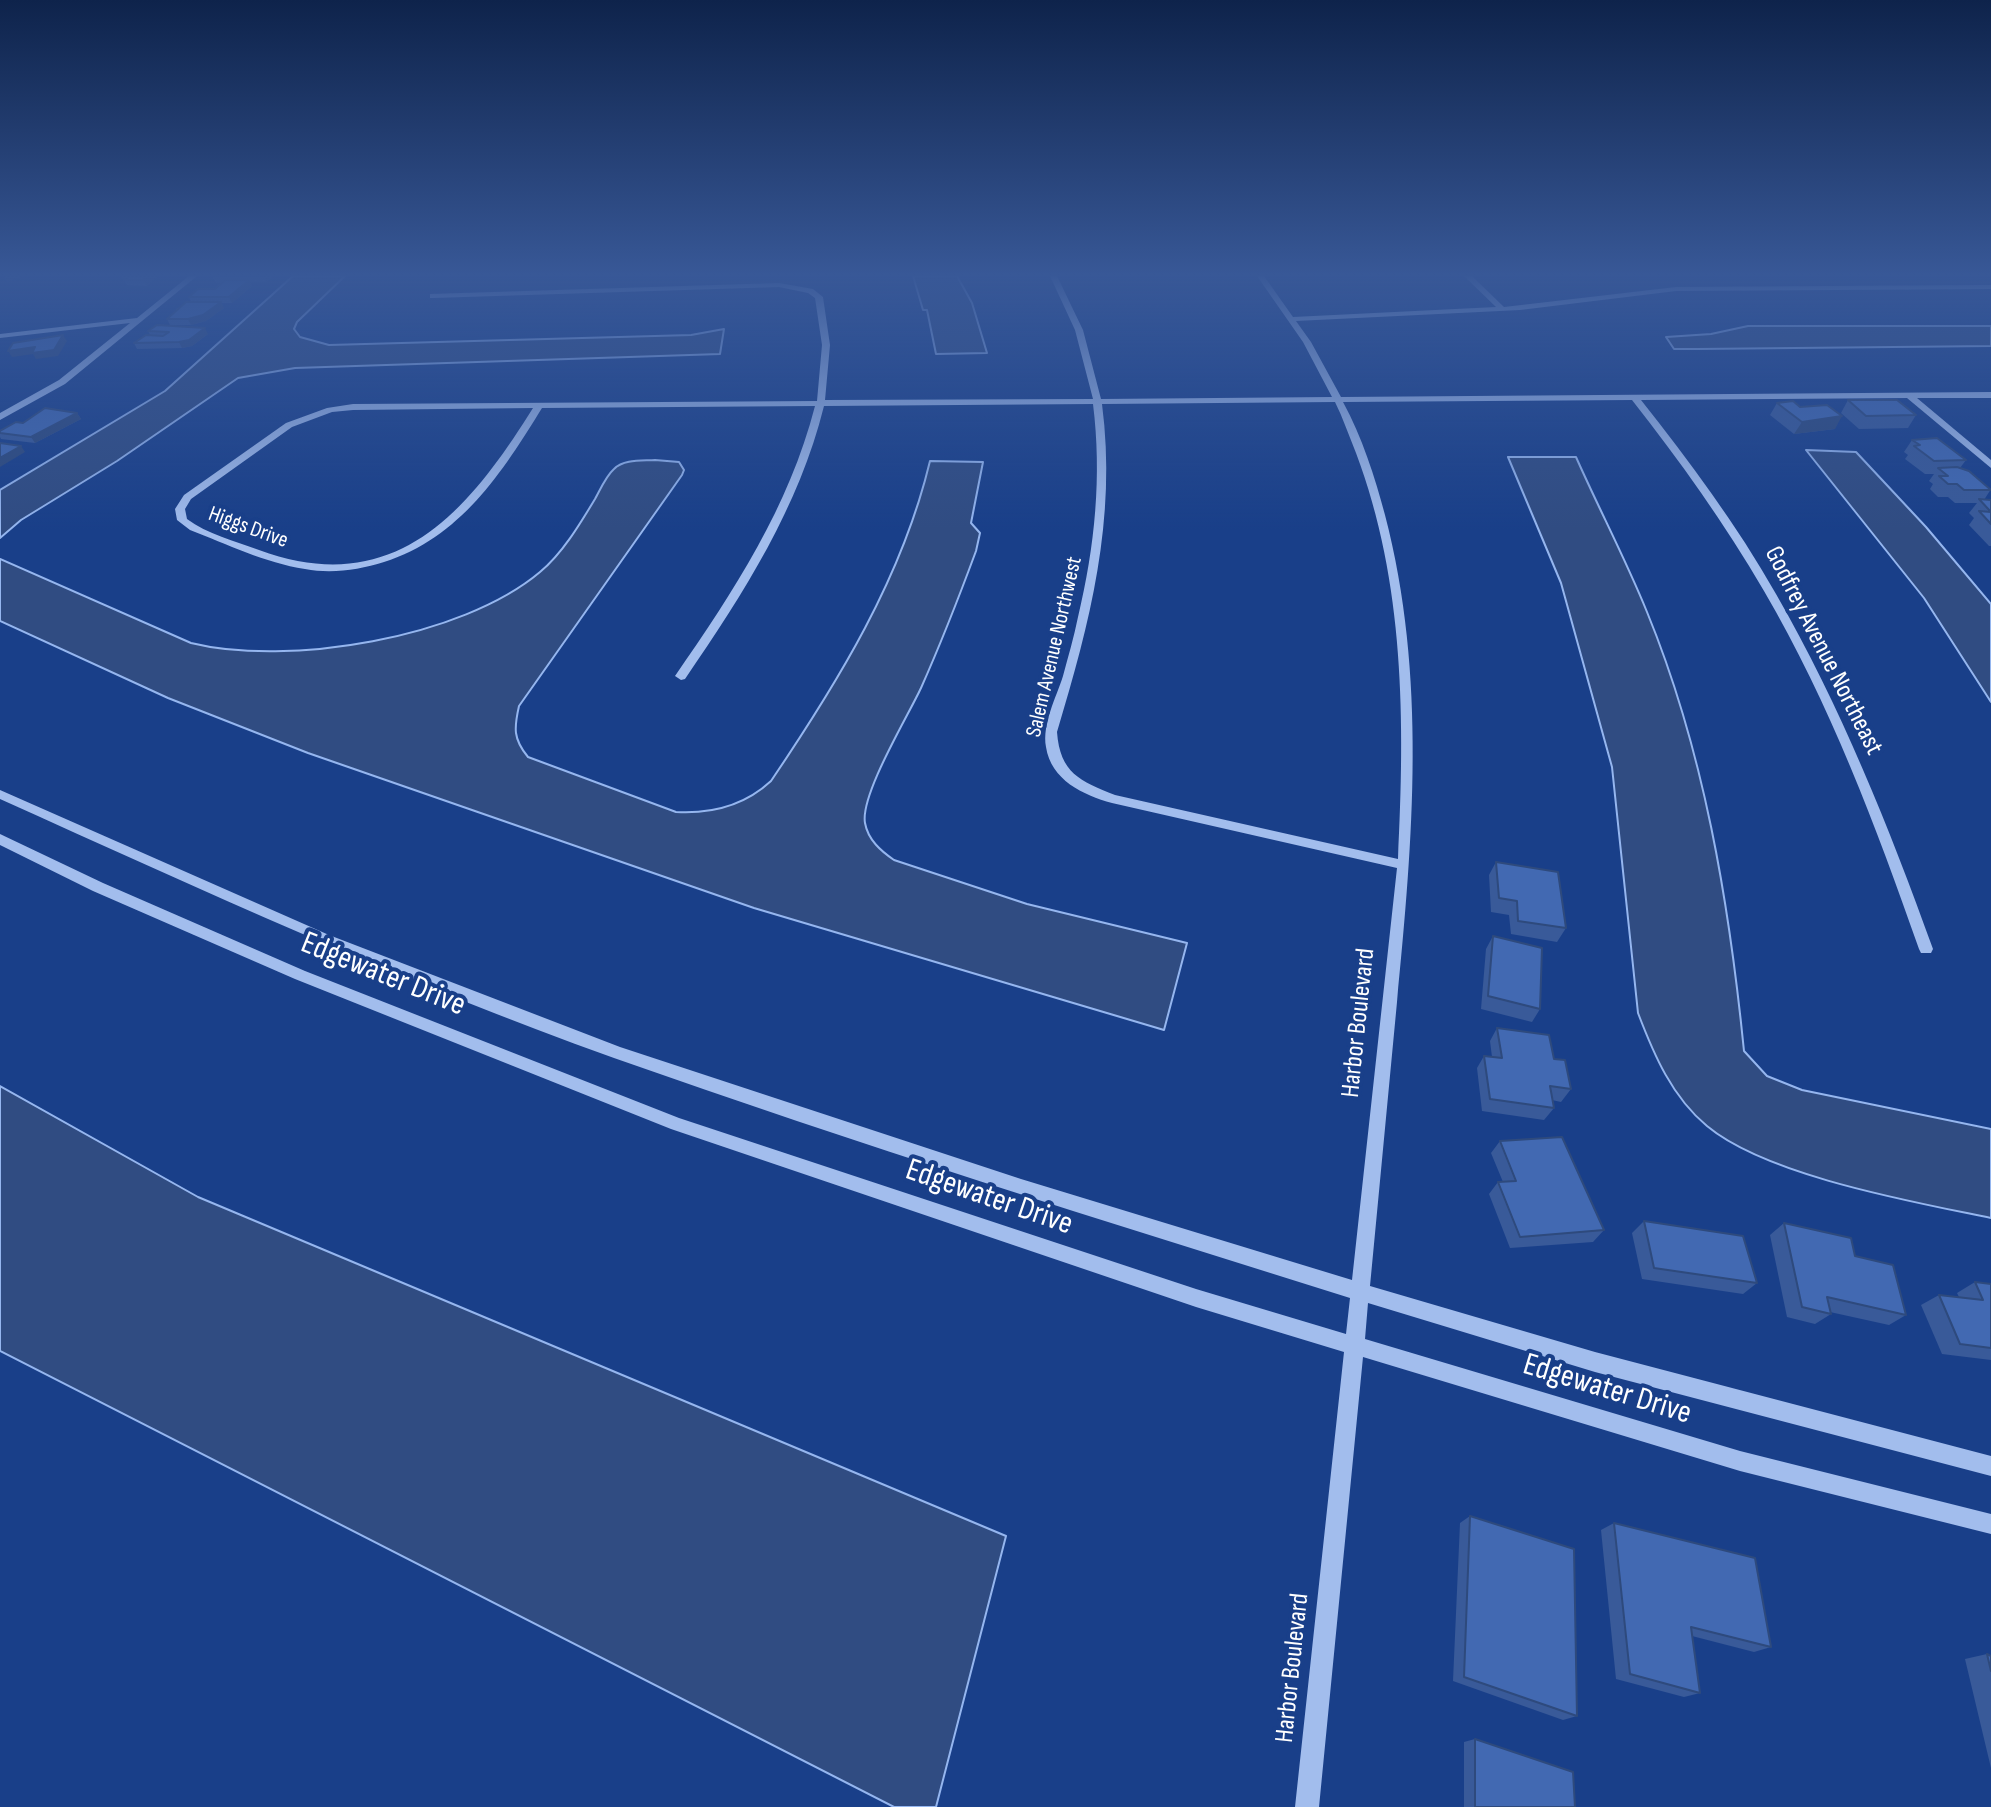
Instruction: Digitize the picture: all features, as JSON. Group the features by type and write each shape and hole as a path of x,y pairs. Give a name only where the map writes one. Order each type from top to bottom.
{"street":[{"path":"0,417 62,382 90,360"},
{"path":"681,676 742,587 772,534 794,486 820,403 824,360"},
{"name":"Salem Avenue Northwest","path":"1088,360 1098,401 1104,481 1100,538 1089,602 1051,732 1051,752 1061,771 1083,788 1112,799 1404,865"},
{"name":"Harbor Boulevard","path":"1307,1807 1352,1346 1404,865 1409,721 1400,604 1375,489 1341,400 1317,360"},
{"name":"Higgs Drive","path":"539,405 494,473 449,526 411,550 386,559 332,568 307,567 193,528 182,520 180,509 187,497 289,425 309,416 353,407 539,405 1991,395"},
{"path":"1910,396 1991,465"},
{"name":"Godfrey Avenue Northeast","path":"1635,398 1693,470 1734,529 1768,583 1819,678 1887,835 1926,949"},
{"name":"Edgewater Drive","path":"0,794 324,939 616,1052 1021,1187 1358,1291 1595,1362 1991,1466"},
{"name":"Edgewater Drive","path":"0,839 98,887 300,975 677,1124 1181,1294 1740,1461 1991,1524"}],"water":[{"path":"199,360 528,360 295,368 238,378 117,461 21,520 0,538 0,490 165,391"},
{"path":"1806,450 1856,452 1926,527 1991,604 1991,702 1924,598"},
{"path":"1508,457 1576,457 1647,612 1667,665 1699,773 1722,883 1744,1051 1767,1076 1802,1090 1991,1129 1991,1218 1843,1185 1766,1159 1733,1144 1707,1126 1674,1089 1638,1013 1612,767 1561,583"},
{"path":"930,461 983,462 971,523 980,533 976,551 921,688 877,775 865,810 865,823 876,844 894,860 1027,904 1187,943 1164,1030 754,908 308,753 168,698 0,621 0,559 191,643 231,650 323,648 421,630 507,595 540,572 570,538 614,469 628,462 679,462 684,470 682,475 519,706 516,733 528,757 676,812 702,812 727,807 761,790 771,781 820,706 865,628 903,546"},
{"path":"0,1086 198,1197 1006,1536 936,1807 894,1807 0,1351"}],"building":[{"path":"1848,400 1897,400 1916,415 1866,416"},
{"path":"1793,401 1800,407 1827,405 1842,416 1802,422 1777,403"},
{"path":"45,408 77,413 31,437 0,433 16,422 23,423"},
{"path":"1937,438 1966,460 1934,461 1914,446 1920,445 1912,440"},
{"path":"0,443 21,446 0,458"},
{"path":"1957,467 1969,471 1991,490 1964,490 1957,484 1948,484 1939,476 1948,476 1938,468"},
{"path":"1979,499 1991,500 1991,512"},
{"path":"1979,511 1991,512 1991,524"},
{"path":"1496,862 1558,872 1566,928 1518,921 1517,901 1499,898"},
{"path":"1493,936 1542,948 1540,1009 1488,996"},
{"path":"1497,1028 1549,1035 1554,1059 1565,1060 1571,1089 1550,1086 1554,1108 1490,1099 1484,1056 1502,1058"},
{"path":"1562,1137 1604,1230 1520,1237 1498,1182 1516,1181 1500,1141"},
{"path":"1644,1221 1743,1236 1757,1283 1654,1268"},
{"path":"1784,1223 1851,1238 1855,1256 1893,1265 1906,1315 1827,1297 1831,1314 1802,1307"},
{"path":"1975,1282 1991,1284 1991,1348 1960,1344 1939,1295 1983,1300"},
{"path":"1470,1516 1574,1549 1577,1716 1464,1677"},
{"path":"1614,1523 1755,1558 1771,1647 1691,1627 1700,1693 1630,1674"},
{"path":"1475,1739 1573,1772 1575,1807 1475,1807"}]}
